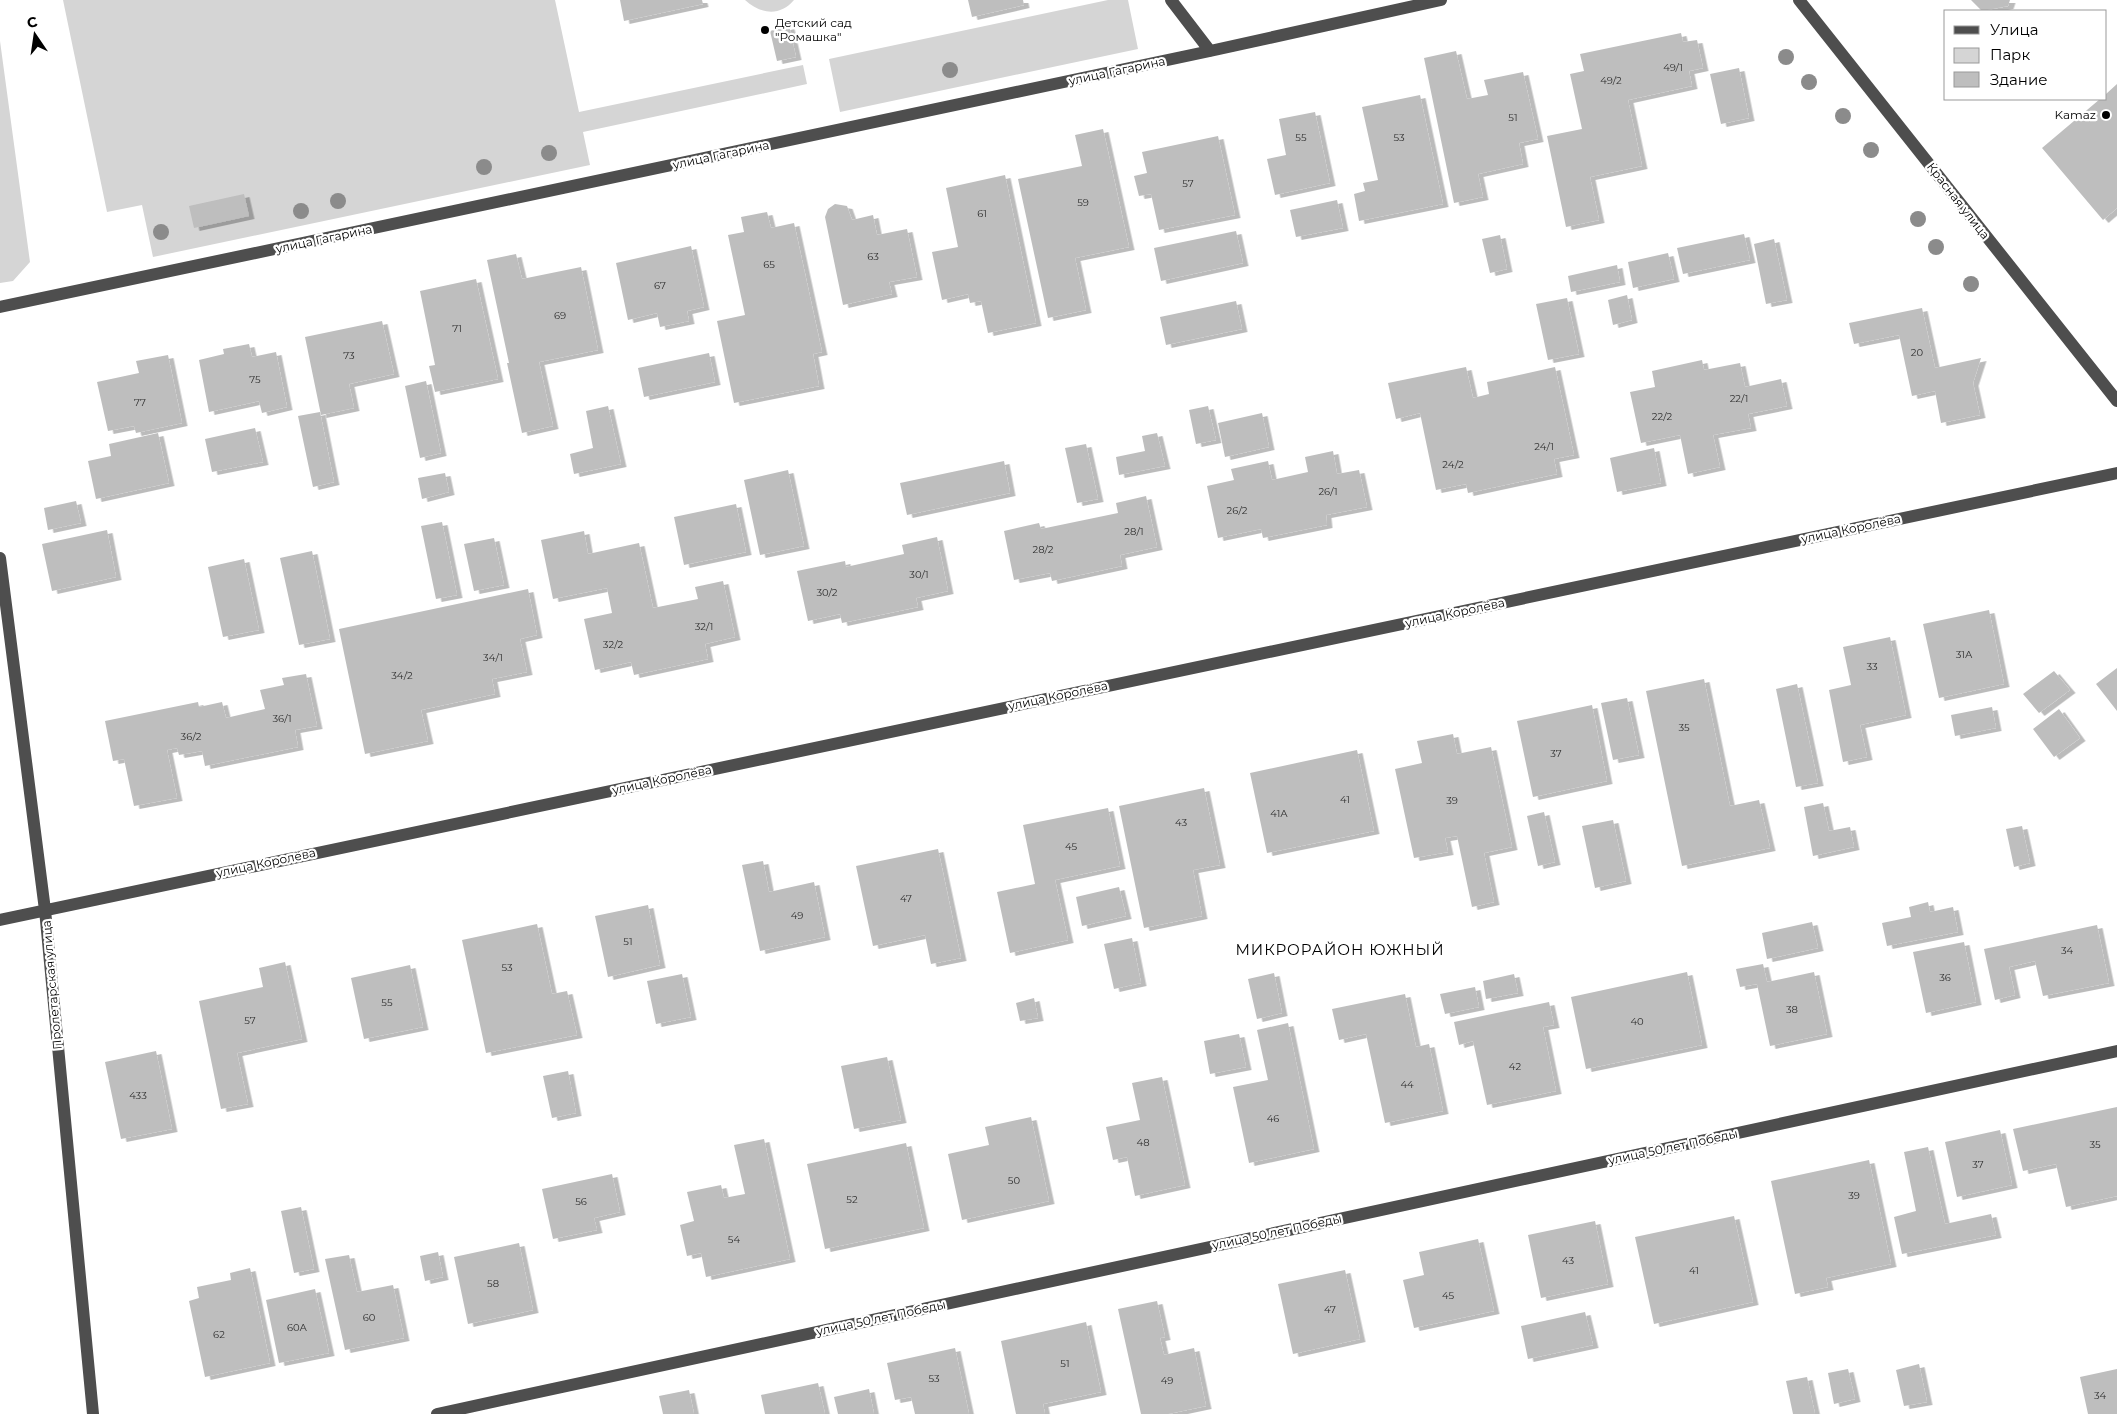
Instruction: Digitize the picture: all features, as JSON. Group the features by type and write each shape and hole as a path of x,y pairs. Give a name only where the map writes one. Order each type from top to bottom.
{"street":[{"path":"1171,0 1210,51"},
{"name":"улица Гагарина","path":"0,307 1210,51 1441,0"},
{"name":"Красная улица","path":"1799,0 2117,401"},
{"name":"улица Королёва","path":"0,920 2117,473"},
{"name":"Пролетарская улица","path":"0,558 45,910 93,1414"},
{"name":"улица 50 лет Победы","path":"437,1414 2117,1050"}],"green space":[{"path":"63,0 555,0 579,112 803,65 807,84 583,132 590,165 153,257 142,205 107,212"},
{"path":"745,0 794,0 783,9 770,12 763,11"},
{"path":"1108,0 1128,0 1138,49 840,112 829,59"},
{"path":"0,41 30,262 13,281 0,283"}],"building":[{"path":"620,0 702,0 703,4 624,21"},
{"path":"968,0 1023,0 1024,5 972,17"},
{"path":"1971,0 2010,0 2008,6 1981,10"},
{"path":"789,26 796,57 777,61 770,31"},
{"path":"1681,33 1683,42 1697,40 1703,68 1689,71 1692,86 1628,100 1642,166 1590,177 1599,220 1566,227 1547,136 1582,129 1570,74 1584,71 1580,54"},
{"path":"1456,51 1467,99 1488,95 1484,80 1523,72 1538,139 1519,143 1523,164 1478,174 1483,197 1454,203 1424,58"},
{"path":"1739,68 1749,118 1721,124 1710,74"},
{"path":"2117,84 2117,208 2103,220 2042,148 2099,100 2107,100 2107,93"},
{"path":"1420,95 1443,204 1359,221 1354,194 1365,191 1363,183 1378,180 1362,107"},
{"path":"1315,112 1330,183 1275,195 1267,159 1286,155 1279,119"},
{"path":"1103,129 1129,247 1075,258 1086,310 1048,318 1018,179 1082,166 1075,135"},
{"path":"1218,136 1235,215 1159,230 1151,194 1139,196 1134,176 1147,173 1142,152"},
{"path":"1005,175 1036,323 988,333 981,301 970,303 968,294 942,300 932,252 958,247 946,188"},
{"path":"244,194 249,216 194,228 189,206"},
{"path":"1337,200 1343,228 1296,237 1290,210"},
{"path":"835,204 847,206 852,220 873,215 877,235 907,229 917,277 889,282 892,294 843,305 825,217 828,209"},
{"path":"767,212 771,228 794,223 822,352 813,354 819,386 734,403 717,321 745,315 728,235 744,232 741,217"},
{"path":"1236,231 1243,263 1161,281 1154,248"},
{"path":"1744,234 1750,260 1683,274 1677,248"},
{"path":"1500,235 1507,269 1490,273 1482,239"},
{"path":"1774,239 1787,300 1766,304 1754,244"},
{"path":"691,246 704,307 687,311 689,321 660,327 657,313 628,320 616,263"},
{"path":"1668,253 1674,279 1633,288 1628,262"},
{"path":"516,254 522,279 581,267 598,350 539,362 553,426 522,433 487,260"},
{"path":"1617,265 1620,282 1571,292 1568,276"},
{"path":"476,279 498,379 435,392 429,366 435,365 420,291"},
{"path":"1627,295 1632,320 1613,325 1608,300"},
{"path":"1567,298 1579,354 1548,360 1536,304"},
{"path":"1236,301 1242,329 1166,345 1160,317"},
{"path":"1922,308 1935,368 1981,358 1973,383 1980,415 1941,423 1935,391 1912,396 1899,335 1854,344 1849,323"},
{"path":"382,321 394,374 349,384 354,408 321,415 305,337"},
{"path":"249,344 252,357 276,352 287,407 262,413 259,401 209,412 199,360 224,354 223,349"},
{"path":"709,353 715,382 644,397 638,368"},
{"path":"168,355 182,423 136,433 134,426 108,431 97,382 139,373 136,361"},
{"path":"1702,360 1704,370 1740,363 1745,387 1781,379 1787,406 1748,414 1751,428 1713,435 1720,467 1688,474 1680,435 1641,443 1630,392 1655,387 1652,371"},
{"path":"1466,367 1473,398 1489,394 1487,382 1555,367 1574,455 1554,459 1557,474 1468,493 1466,484 1436,490 1420,413 1396,419 1388,383"},
{"path":"426,381 441,453 420,458 405,386"},
{"path":"608,406 621,464 574,474 570,454 593,448 586,411"},
{"path":"1208,406 1216,440 1196,444 1189,410"},
{"path":"320,412 334,482 313,487 298,416"},
{"path":"1262,413 1269,447 1225,457 1218,423"},
{"path":"255,428 263,462 212,472 205,439"},
{"path":"158,433 169,483 96,499 88,461 111,456 109,444"},
{"path":"1157,433 1165,466 1119,475 1116,457 1145,451 1142,436"},
{"path":"1086,444 1098,499 1077,503 1065,448"},
{"path":"1654,448 1661,483 1617,492 1610,458"},
{"path":"1333,451 1337,474 1359,470 1367,507 1326,515 1327,525 1263,538 1261,529 1218,538 1207,486 1234,480 1231,469 1268,461 1272,480 1308,472 1305,457"},
{"path":"1004,461 1010,493 907,515 900,483"},
{"path":"788,470 804,546 760,555 744,480"},
{"path":"445,473 449,492 422,499 418,478"},
{"path":"1146,496 1157,547 1120,555 1122,566 1052,581 1050,573 1014,580 1004,531 1039,523 1041,529 1118,513 1116,503"},
{"path":"76,501 81,523 48,530 44,508"},
{"path":"736,504 746,552 684,565 674,517"},
{"path":"442,522 457,595 436,599 421,526"},
{"path":"107,530 116,577 52,591 42,544"},
{"path":"584,531 588,554 639,543 653,608 698,599 695,587 723,581 735,637 705,644 708,659 634,675 631,662 595,670 584,619 612,613 607,588 553,599 541,540"},
{"path":"937,537 948,591 916,598 918,607 842,623 840,614 808,621 797,571 845,561 846,567 904,554 902,545"},
{"path":"494,538 504,585 474,591 464,544"},
{"path":"312,551 330,639 299,645 280,558"},
{"path":"244,559 259,630 223,637 208,567"},
{"path":"528,589 537,635 520,639 527,672 492,679 495,694 421,710 428,741 365,754 339,629"},
{"path":"1989,610 2004,684 1939,698 1923,624"},
{"path":"1890,637 1906,715 1860,725 1867,757 1843,762 1829,690 1851,685 1843,647"},
{"path":"2117,668 2117,711 2096,684"},
{"path":"2054,671 2070,690 2039,713 2023,694"},
{"path":"306,674 317,726 295,730 298,747 205,766 202,751 179,755 177,748 167,750 177,798 134,806 124,759 113,761 105,721 198,702 199,707 222,702 226,718 265,709 260,690 284,685 282,678"},
{"path":"1704,679 1730,806 1759,800 1770,848 1682,866 1646,691"},
{"path":"1797,684 1818,783 1796,787 1776,689"},
{"path":"1627,698 1639,755 1613,760 1601,703"},
{"path":"1592,705 1607,781 1533,797 1517,721"},
{"path":"1992,707 1996,728 1955,736 1951,715"},
{"path":"2059,709 2080,738 2054,757 2033,729"},
{"path":"1453,734 1457,754 1491,747 1512,847 1484,853 1494,902 1472,907 1457,836 1445,838 1448,852 1414,858 1395,769 1422,763 1417,741"},
{"path":"1357,750 1374,831 1267,853 1250,773"},
{"path":"1204,788 1220,865 1193,870 1202,916 1144,928 1119,806"},
{"path":"1823,803 1829,831 1850,827 1854,847 1813,856 1804,807"},
{"path":"1108,808 1120,866 1055,880 1068,940 1010,953 997,892 1035,884 1023,825"},
{"path":"1544,812 1555,862 1538,866 1527,816"},
{"path":"1613,820 1626,881 1595,888 1582,826"},
{"path":"2022,826 2030,863 2014,867 2006,829"},
{"path":"938,849 961,958 931,964 925,935 873,946 856,866"},
{"path":"763,861 769,892 814,882 825,937 760,951 742,865"},
{"path":"1119,887 1126,916 1082,926 1076,897"},
{"path":"1928,902 1930,912 1953,907 1958,932 1887,946 1882,923 1911,917 1909,907"},
{"path":"648,905 660,965 608,977 595,916"},
{"path":"1812,922 1818,948 1767,959 1762,933"},
{"path":"537,924 552,994 567,991 577,1035 486,1053 462,940"},
{"path":"2097,925 2109,983 2043,996 2035,961 2009,967 2015,995 1995,1000 1984,949"},
{"path":"1132,938 1141,983 1114,989 1104,944"},
{"path":"1964,942 1976,1002 1926,1013 1913,952"},
{"path":"285,962 302,1039 237,1053 248,1104 221,1109 199,1001 263,987 259,968"},
{"path":"1763,964 1767,982 1814,972 1827,1034 1770,1046 1757,984 1740,987 1736,969"},
{"path":"410,965 423,1027 364,1039 351,978"},
{"path":"1687,972 1702,1045 1586,1069 1571,997"},
{"path":"1274,973 1282,1013 1257,1019 1248,979"},
{"path":"682,974 691,1017 656,1024 647,981"},
{"path":"1514,974 1518,993 1486,999 1483,981"},
{"path":"1475,987 1479,1007 1445,1014 1440,994"},
{"path":"1405,994 1416,1047 1429,1044 1443,1111 1385,1123 1366,1034 1339,1040 1332,1009"},
{"path":"1034,998 1038,1018 1020,1021 1016,1003"},
{"path":"1549,1002 1554,1025 1543,1027 1556,1091 1487,1105 1473,1041 1459,1045 1454,1022"},
{"path":"1288,1023 1314,1149 1249,1163 1233,1087 1268,1080 1257,1030"},
{"path":"1239,1034 1246,1067 1210,1074 1204,1041"},
{"path":"156,1051 172,1129 121,1139 105,1062"},
{"path":"887,1057 901,1120 854,1129 841,1066"},
{"path":"568,1071 576,1113 552,1118 543,1076"},
{"path":"1162,1077 1185,1185 1135,1196 1127,1157 1113,1160 1106,1127 1140,1120 1132,1083"},
{"path":"2117,1107 2117,1196 2066,1207 2056,1164 2023,1171 2013,1129"},
{"path":"1031,1117 1049,1201 962,1220 948,1154 989,1145 985,1127"},
{"path":"2000,1130 2012,1185 1957,1197 1945,1142"},
{"path":"764,1139 790,1259 706,1277 701,1253 687,1256 680,1225 694,1221 687,1192 721,1185 724,1198 745,1194 734,1145"},
{"path":"906,1143 924,1228 825,1249 807,1164"},
{"path":"1928,1147 1945,1224 1991,1214 1996,1235 1902,1254 1894,1217 1916,1211 1904,1152"},
{"path":"1869,1160 1891,1264 1826,1278 1828,1287 1795,1294 1771,1181"},
{"path":"612,1174 620,1212 594,1218 597,1230 553,1239 542,1189"},
{"path":"301,1207 314,1269 294,1273 281,1211"},
{"path":"1734,1216 1753,1302 1654,1324 1635,1237"},
{"path":"1595,1221 1608,1284 1541,1298 1528,1235"},
{"path":"1478,1239 1494,1311 1414,1328 1403,1280 1424,1275 1419,1252"},
{"path":"519,1243 533,1310 468,1324 454,1257"},
{"path":"438,1252 443,1277 425,1281 420,1256"},
{"path":"349,1255 357,1292 393,1285 404,1338 345,1350 325,1259"},
{"path":"250,1268 270,1363 205,1377 189,1301 199,1298 197,1287 231,1280 230,1273"},
{"path":"1345,1270 1360,1339 1293,1354 1278,1284"},
{"path":"315,1289 329,1353 279,1363 266,1300"},
{"path":"1157,1301 1165,1337 1160,1338 1164,1355 1194,1348 1206,1406 1168,1414 1141,1414 1118,1309"},
{"path":"1585,1312 1593,1345 1528,1359 1521,1326"},
{"path":"1086,1322 1101,1392 1043,1404 1045,1414 1016,1414 1001,1341"},
{"path":"955,1348 969,1414 915,1414 911,1397 895,1400 887,1363"},
{"path":"1919,1364 1927,1402 1904,1406 1896,1370"},
{"path":"1848,1369 1855,1399 1834,1404 1828,1373"},
{"path":"2117,1369 2117,1414 2088,1414 2080,1377"},
{"path":"1807,1377 1815,1414 1793,1414 1786,1381"},
{"path":"818,1383 825,1414 765,1414 761,1395"},
{"path":"869,1389 874,1414 838,1414 834,1397"},
{"path":"689,1390 694,1414 663,1414 659,1396"}],"place":[{"name":"Детский сад \"Ромашка\"","path":"765,30"},
{"name":"Kamaz","path":"2106,115"}],"district":[{"name":"МИКРОРАЙОН ЮЖНЫЙ","path":"1340,950"}]}
